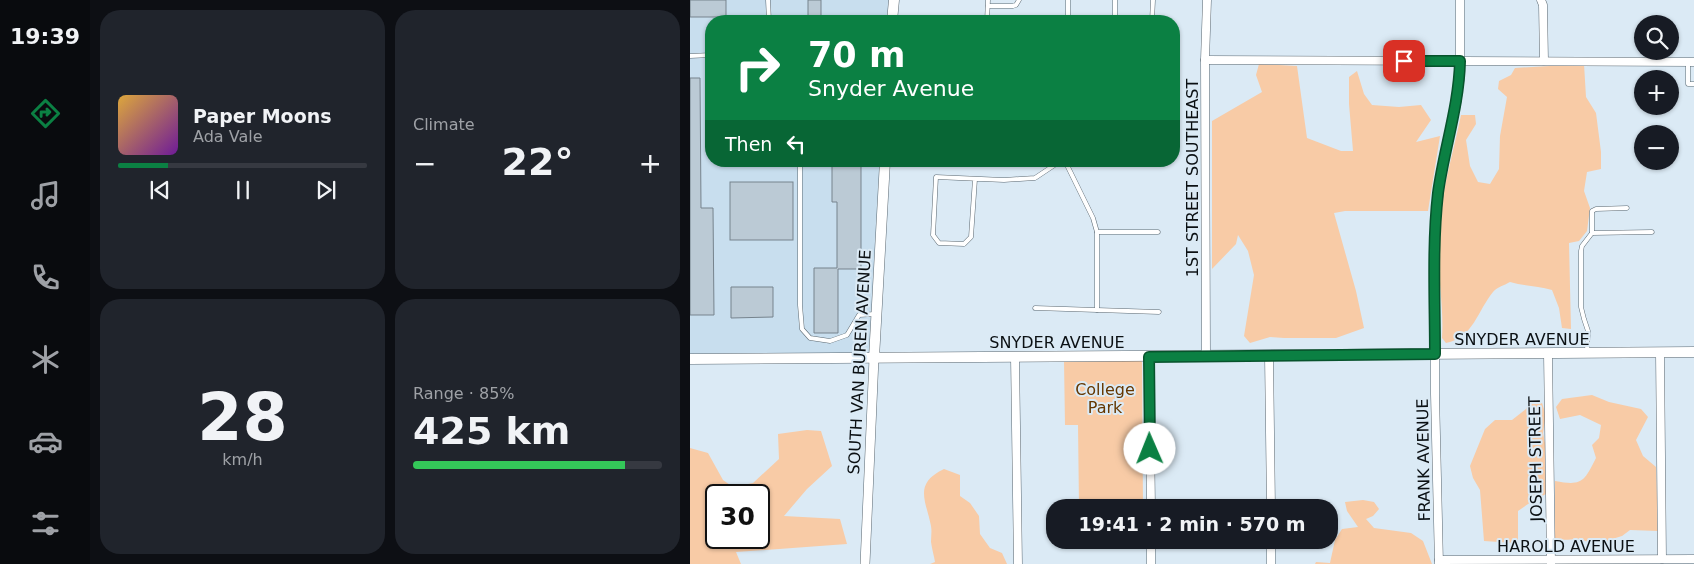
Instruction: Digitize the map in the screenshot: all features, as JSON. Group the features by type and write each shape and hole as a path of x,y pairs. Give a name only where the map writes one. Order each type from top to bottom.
{"main road":[{"path":"893,15 894,0"},
{"name":"SOUTH VAN BUREN AVENUE","path":"874,358 885,167"},
{"name":"SNYDER AVENUE","path":"690,359 1694,352"}],"street":[{"name":"1ST STREET SOUTHEAST","path":"1206,356 1207,0"},
{"name":"FRANK AVENUE","path":"1439,562 1435,354 1436,214 1441,176 1457,101 1460,61 1460,0"},
{"path":"1542,0 1544,61"},
{"path":"1206,60 1691,62"},
{"path":"1660,353 1662,559"},
{"name":"JOSEPH STREET","path":"1548,354 1551,562"},
{"path":"1269,356 1270,499"},
{"path":"1015,357 1018,564"},
{"path":"1149,357 1151,499"},
{"name":"SOUTH VAN BUREN AVENUE","path":"865,564 874,358"},
{"path":"1151,549 1151,564"},
{"path":"1271,549 1271,564"},
{"name":"HAROLD AVENUE","path":"1439,562 1694,559"}],"lane":[{"path":"768,0 769,15"},
{"path":"988,0 988,15"},
{"path":"988,6 1013,6 1019,0"},
{"path":"1068,0 1068,15"},
{"path":"1115,0 1115,15"},
{"path":"1152,15 1153,0"},
{"path":"690,56 705,56"},
{"path":"1691,62 1688,84 1694,84"},
{"path":"800,167 800,305 802,329 810,338 830,341 847,336 860,315 876,314"},
{"path":"975,179 971,237 964,244 939,243 934,235 936,177 1004,180 1036,178 1052,167"},
{"path":"1067,167 1093,218 1097,232 1097,310"},
{"path":"1587,353 1588,330 1582,307 1582,246 1592,233 1592,211 1596,209 1627,208"},
{"path":"1097,232 1158,232"},
{"path":"1592,233 1652,232"},
{"path":"1035,308 1159,312"}],"shaded area":[{"path":"690,0 894,0 893,15 705,15 705,167 885,167 874,358 690,359"}],"green space":[{"path":"1259,64 1297,66 1307,138 1341,151 1353,151 1349,77 1357,71 1364,94 1372,105 1399,107 1421,105 1431,120 1416,142 1440,136 1428,211 1345,211 1334,213 1356,291 1364,328 1336,338 1270,337 1250,343 1244,336 1254,275 1248,251 1238,235 1236,244 1212,269 1212,121 1262,92 1256,75"},
{"path":"1584,64 1586,97 1596,113 1601,152 1601,169 1587,172 1584,191 1590,208 1587,231 1579,241 1569,243 1571,329 1562,328 1559,308 1552,290 1510,282 1493,292 1474,322 1463,335 1446,343 1442,338 1438,259 1440,214 1461,115 1475,115 1476,124 1466,140 1470,166 1478,182 1490,184 1499,169 1500,136 1507,97 1498,89 1499,81 1511,75 1515,68"},
{"name":"College Park","path":"1140,360 1142,362 1143,499 1079,499 1078,425 1065,425 1064,361"},
{"path":"1592,395 1609,402 1641,409 1648,417 1636,440 1643,456 1656,467 1658,531 1630,530 1622,536 1609,540 1608,546 1596,547 1580,540 1555,539 1555,481 1571,483 1585,477 1596,458 1592,445 1599,438 1601,425 1580,415 1560,419 1556,407 1562,399"},
{"path":"1530,400 1542,403 1546,415 1543,433 1546,448 1546,494 1518,511 1518,541 1514,543 1484,541 1480,490 1473,478 1470,466 1485,429 1495,420 1512,420 1526,409"},
{"path":"807,430 821,431 832,466 807,489 784,516 840,519 847,544 736,552 741,564 690,564 690,448 708,453 723,480 729,484 705,484 705,549 770,549 770,484 748,484 753,483 779,459 778,434"},
{"path":"944,469 960,475 960,496 970,503 979,516 980,534 990,548 1002,553 1007,564 930,564 935,562 931,542 931,526 924,493 928,481"},
{"path":"1363,500 1374,502 1379,509 1373,516 1366,519 1374,528 1411,533 1423,541 1432,564 1315,564 1316,562 1330,563 1333,549 1338,549 1338,535 1342,529 1358,527 1347,511 1345,502"}],"building":[{"path":"690,0 726,0 726,15 690,17"},
{"path":"808,0 821,0 821,15 808,15"},
{"path":"690,78 700,78 701,208 713,208 714,315 690,315"},
{"path":"832,167 861,167 861,269 838,269 838,333 814,333 814,268 837,268 837,202 832,202"},
{"path":"730,182 793,182 793,240 730,240"},
{"path":"731,287 773,287 773,317 731,318"}],"route":[{"path":"1150,449 1149,357 1435,354 1436,214 1438,191 1457,101 1460,61 1404,61"}]}
